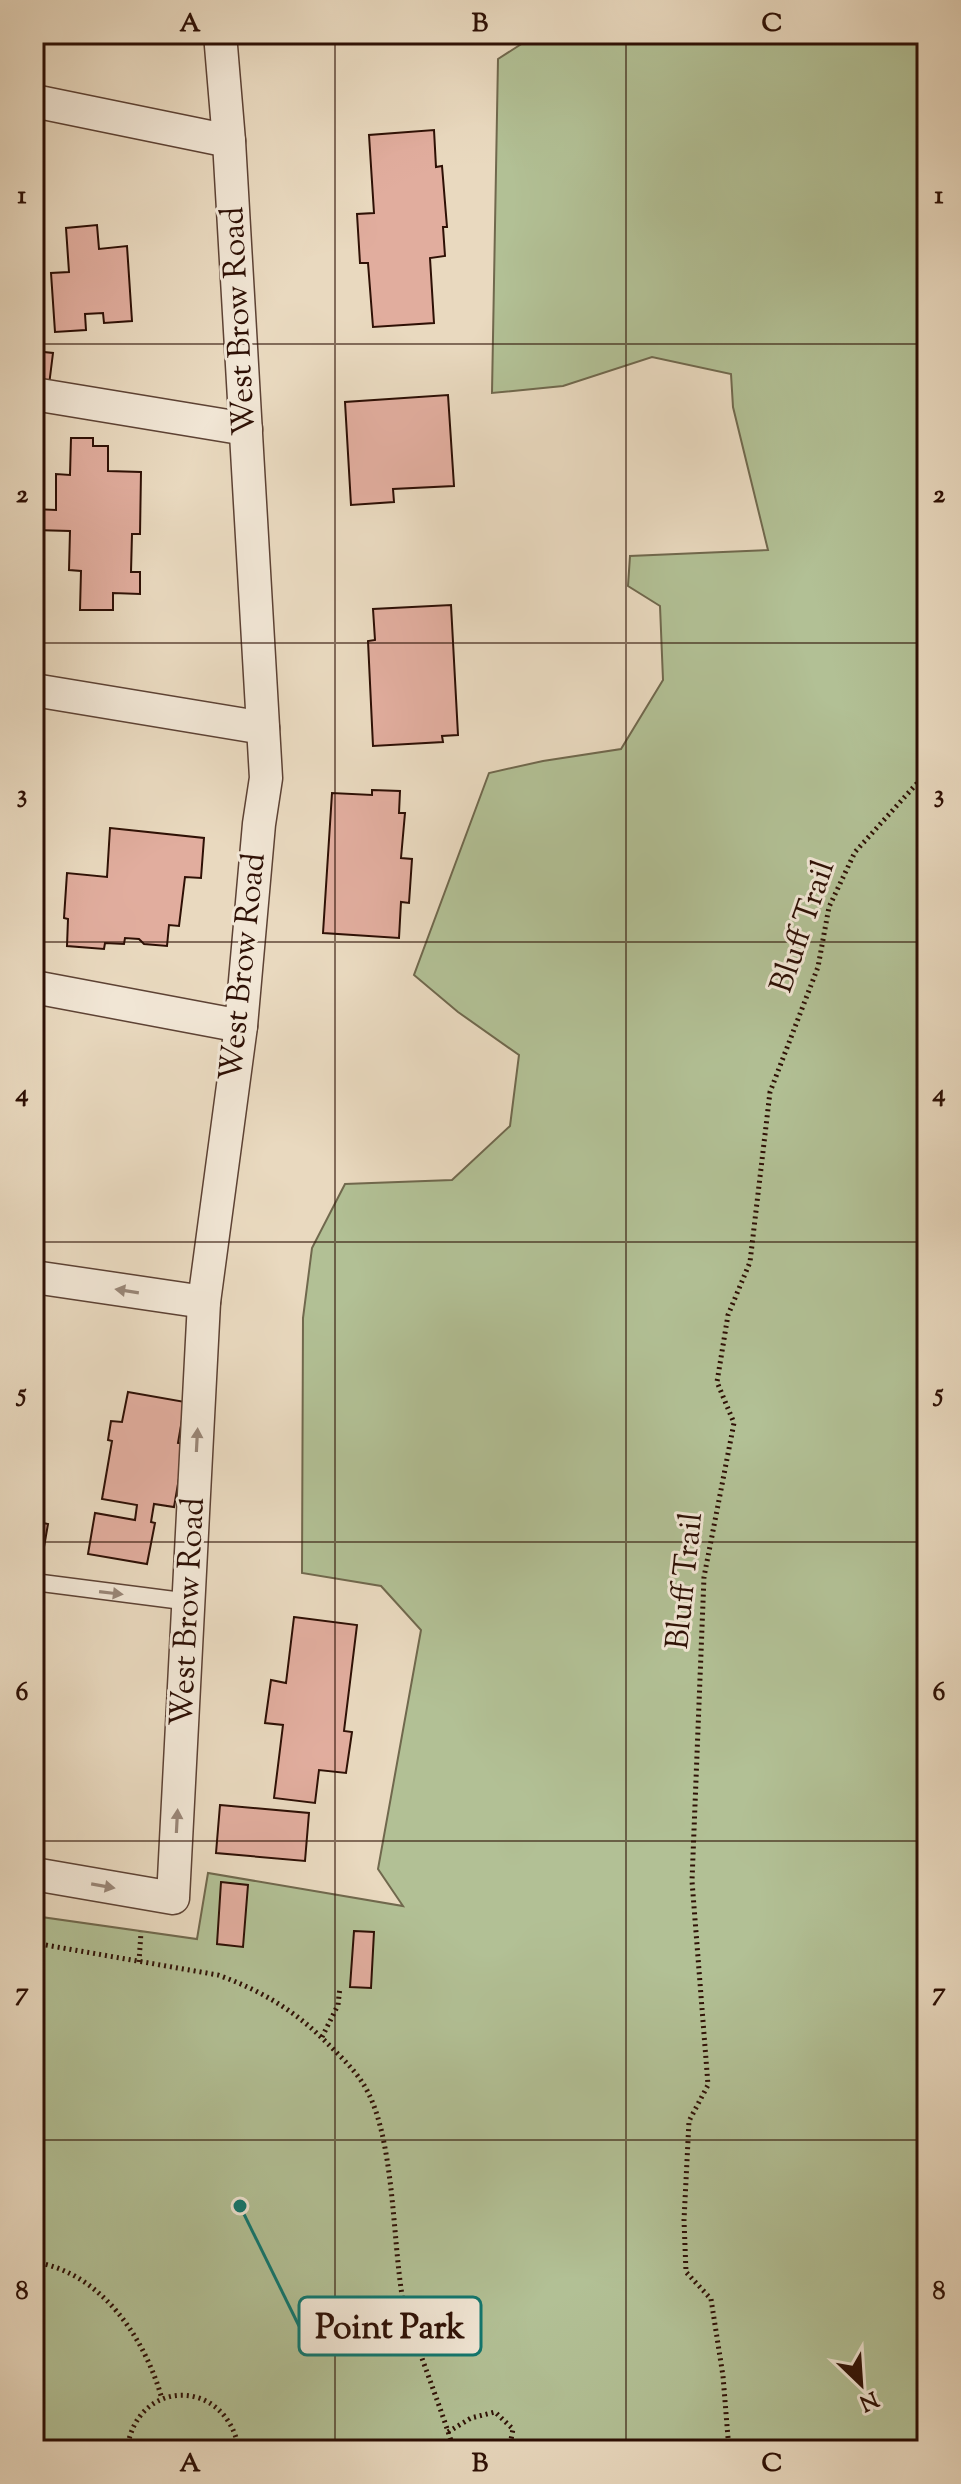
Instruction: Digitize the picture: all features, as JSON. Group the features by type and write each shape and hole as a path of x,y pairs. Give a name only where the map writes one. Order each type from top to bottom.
{"street":[{"name":"West Brow Road","path":"34,1874 173,1898 204,1302 241,1026 266,778 220,34"},
{"path":"34,101 229,141"},
{"path":"34,394 246,429"},
{"path":"34,690 263,728"},
{"path":"34,987 241,1026"},
{"path":"34,1277 204,1302"}],"lane":[{"path":"34,1582 190,1602"}],"path":[{"name":"Bluff Trail","path":"729,2450 723,2376 711,2299 686,2272 684,2220 689,2121 708,2085 692,1881 704,1577 734,1423 717,1382 728,1315 750,1262 770,1092 818,967 829,907 855,852 920,780 927,754"},
{"path":"139,1962 141,1932"},
{"path":"34,1943 218,1975 242,1984 269,1996 295,2013 322,2037 363,2083 376,2112 385,2151 403,2304 454,2450"},
{"path":"322,2037 338,2005 340,1987"},
{"path":"34,2262 49,2264 74,2275 96,2290 116,2310 144,2350 162,2399"},
{"path":"127,2450 129,2432 142,2412 162,2399 180,2395 198,2397 215,2404 228,2417 237,2433 239,2450"},
{"path":"448,2432 471,2418 495,2412 513,2429 509,2450"}],"green space":[{"path":"537,34 927,34 927,2450 34,2450 34,1916 197,1939 208,1873 403,1906 378,1869 421,1630 381,1586 302,1573 303,1318 312,1248 345,1184 452,1180 510,1126 519,1055 458,1012 414,975 489,773 621,749 663,680 660,606 628,586 630,556 768,550 733,407 731,374 652,357 563,386 492,393 498,59"}],"building":[{"path":"127,34 127,37 44,36"},
{"path":"434,130 436,167 442,166 447,227 443,227 445,256 430,258 434,323 373,327 368,263 360,263 357,214 374,213 369,135"},
{"path":"97,225 99,249 127,246 132,321 104,323 103,313 85,314 86,330 55,332 51,273 69,272 66,228"},
{"path":"34,351 53,353 49,385 34,383"},
{"path":"448,395 454,486 393,489 394,502 351,505 345,402"},
{"path":"71,438 93,438 93,446 108,446 108,471 141,472 140,534 132,534 131,572 140,572 140,594 113,593 113,610 80,610 81,571 69,570 70,531 34,530 34,509 56,510 56,474 70,475"},
{"path":"451,605 458,735 442,736 443,742 373,746 368,641 375,640 373,609"},
{"path":"372,790 400,791 399,813 405,813 401,858 412,859 409,903 401,902 399,938 323,933 332,793 372,795"},
{"path":"110,828 204,838 201,878 185,877 179,926 169,925 167,946 125,938 124,944 105,943 104,949 67,946 68,919 64,918 67,873 107,877"},
{"path":"128,1392 185,1402 178,1443 185,1444 174,1507 154,1504 151,1522 155,1523 147,1564 88,1554 95,1513 135,1520 137,1505 102,1499 112,1441 108,1440 111,1421 122,1422"},
{"path":"34,1521 48,1524 44,1547 34,1546"},
{"path":"294,1617 357,1625 344,1731 352,1732 346,1773 319,1770 315,1803 274,1798 283,1725 265,1723 271,1680 286,1683"},
{"path":"220,1805 309,1813 305,1861 216,1853"},
{"path":"221,1882 248,1885 243,1947 217,1944"},
{"path":"354,1931 374,1932 371,1988 350,1987"}],"place":[{"name":"Point Park","path":"240,2206"}]}
